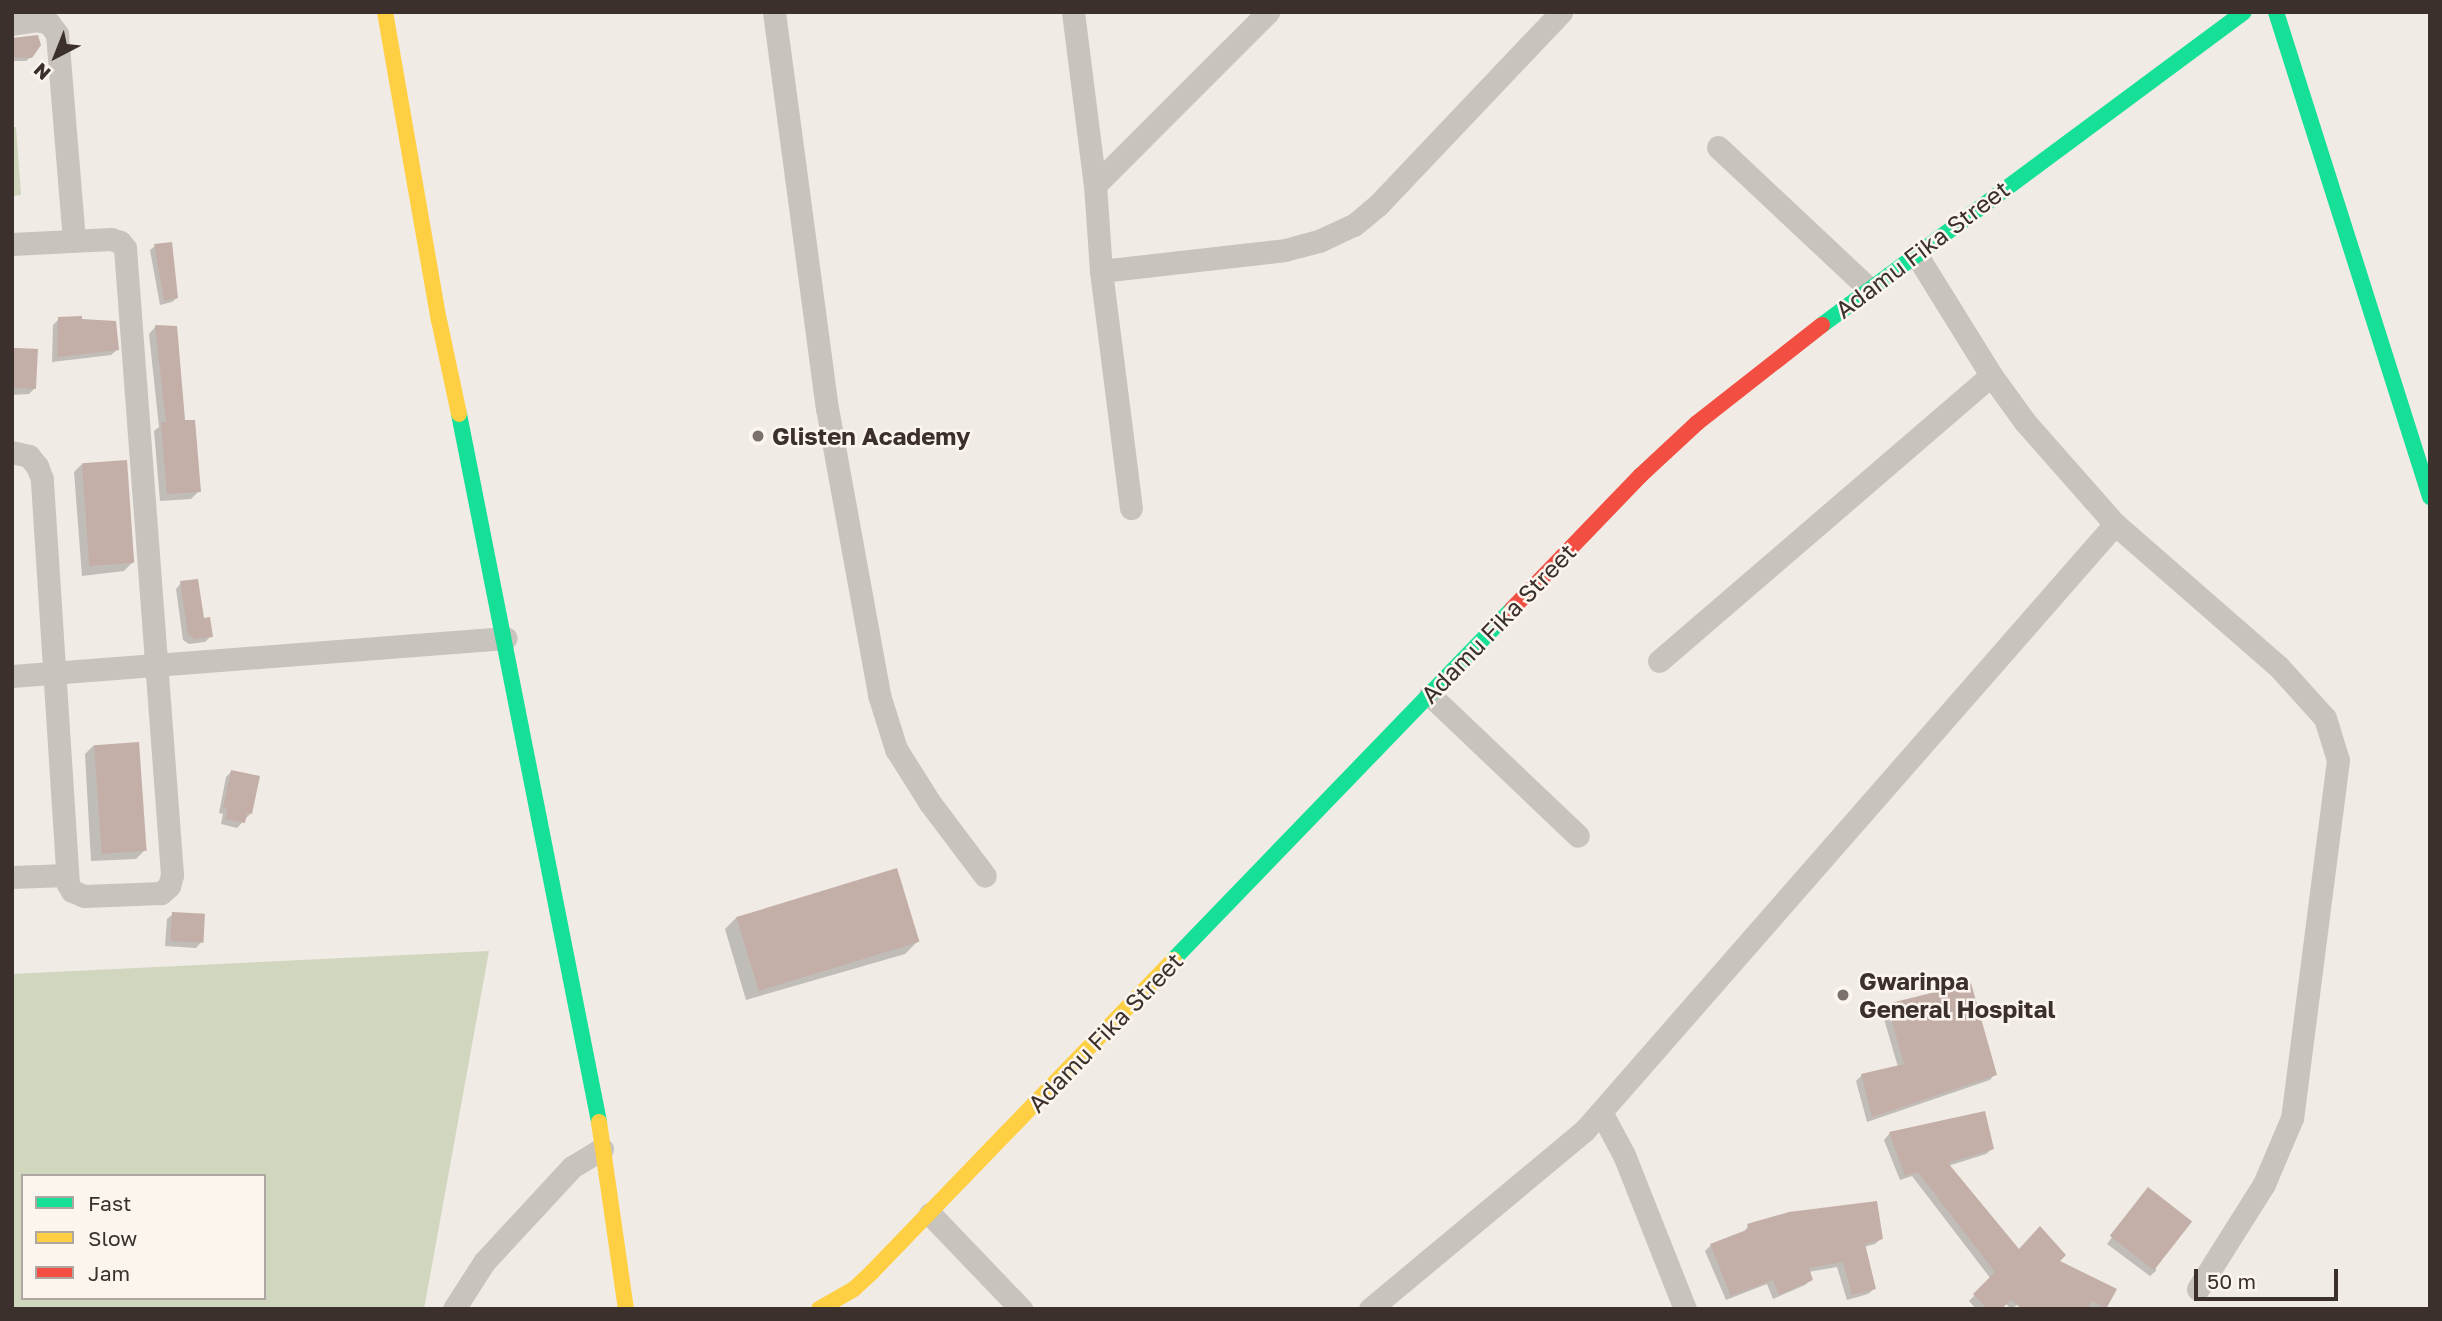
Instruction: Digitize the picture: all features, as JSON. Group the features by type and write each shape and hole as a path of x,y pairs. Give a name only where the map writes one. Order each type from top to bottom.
{"street":[{"path":"385,12 439,320 506,638 592,1077 626,1309"},
{"path":"774,12 827,408 880,695 895,749 930,803 985,876"},
{"path":"1073,12 1095,185 1101,271 1131,508"},
{"path":"1095,185 1268,12"},
{"path":"1101,271 1285,250 1319,242 1354,225 1378,205 1561,12"},
{"name":"Adamu Fika Street","path":"819,1309 854,1289 930,1213 1640,476 1697,423 1762,369 2244,12"},
{"path":"2276,12 2430,497"},
{"path":"12,24 37,20 49,23 57,34 74,240"},
{"path":"1718,147 1869,289"},
{"path":"12,244 115,240 125,248 172,874 169,886 161,893 147,896 84,896 72,891 66,875 42,480 37,466 29,456 12,452"},
{"path":"1916,254 1991,375 2025,422 2115,524 2278,666 2325,718 2338,760 2292,1118 2264,1184 2198,1289"},
{"path":"1659,661 1991,375"},
{"path":"1370,1309 1584,1132 2115,524"},
{"path":"12,676 506,638"},
{"path":"1430,695 1578,836"},
{"path":"12,877 66,875"},
{"path":"1601,1112 1624,1155 1685,1309"},
{"path":"454,1309 492,1252 572,1167 602,1149"},
{"path":"930,1213 1021,1309"}],"green space":[{"path":"12,127 16,127 21,195 12,196"},
{"path":"489,951 424,1309 12,1309 12,974"}],"building":[{"path":"38,35 41,45 32,58 12,57 12,38"},
{"path":"172,242 178,298 164,301 154,244"},
{"path":"82,316 82,319 116,321 119,350 57,357 58,317"},
{"path":"155,325 177,326 185,420 195,420 201,492 167,494 161,422 166,422"},
{"path":"12,348 38,349 36,389 12,388"},
{"path":"127,460 134,563 89,566 82,463"},
{"path":"198,579 204,618 210,617 213,637 195,639 188,634 180,581"},
{"path":"139,742 147,851 102,854 94,745"},
{"path":"231,770 260,776 252,814 247,813 245,823 225,819 227,808 223,808"},
{"path":"897,868 920,942 759,991 736,917"},
{"path":"172,912 205,914 203,943 170,941"},
{"path":"1971,983 1997,1075 1872,1117 1861,1074 1904,1064 1887,1004"},
{"path":"1985,1111 1994,1149 1948,1163 2019,1249 2040,1226 2066,1255 2060,1261 2117,1289 2106,1309 2092,1301 2087,1309 2022,1309 2011,1299 2002,1309 1987,1309 1973,1294 1995,1272 1918,1172 1905,1176 1889,1132"},
{"path":"2148,1187 2192,1221 2154,1270 2110,1236"},
{"path":"1877,1201 1883,1239 1865,1244 1876,1289 1852,1295 1843,1262 1809,1268 1813,1280 1779,1295 1773,1280 1731,1296 1710,1244 1749,1229 1747,1224 1789,1212"}],"traffic: fast":[{"path":"1822,325 2244,12"},
{"path":"2276,12 2430,497"},
{"path":"459,414 599,1122"},
{"path":"1173,960 1512,609"}],"traffic: slow":[{"path":"385,12 439,320 459,414"},
{"path":"819,1309 854,1289 872,1272 1173,960"},
{"path":"599,1122 626,1309"}],"traffic: jam":[{"path":"1512,609 1640,476 1697,423 1822,325"}],"place":[{"name":"Glisten Academy","path":"758,436"},
{"name":"Gwarinpa General Hospital","path":"1843,995"}]}
